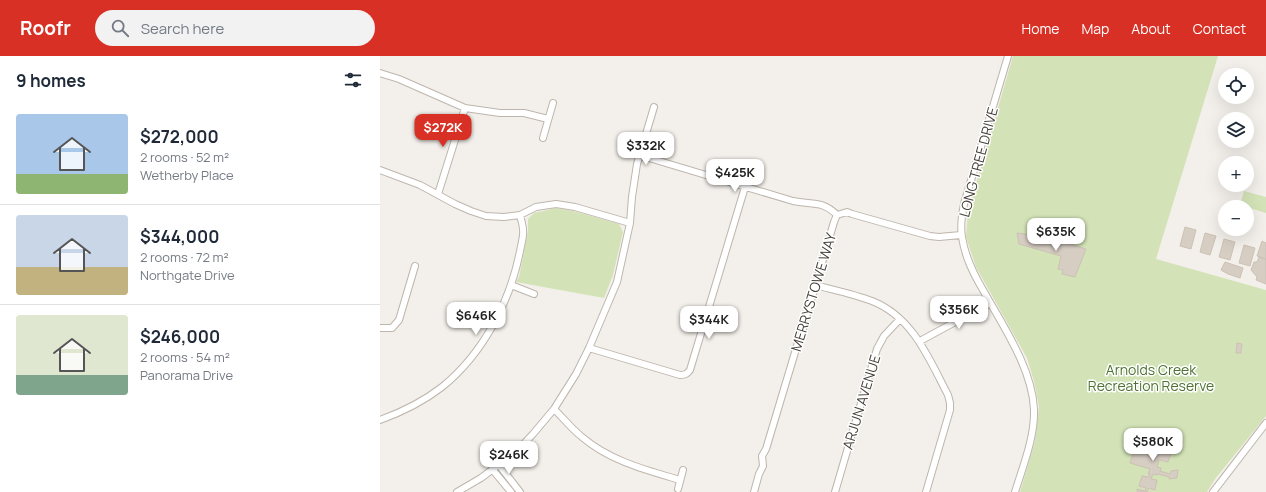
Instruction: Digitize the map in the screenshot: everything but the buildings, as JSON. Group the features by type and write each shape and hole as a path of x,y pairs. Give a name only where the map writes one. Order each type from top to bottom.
{"street":[{"name":"LONG TREE DRIVE","path":"1008,56 964,204 961,235 965,253 971,269 1028,374 1034,410 1030,439 1015,492"},
{"path":"380,73 399,79 465,108 500,113 524,113 548,119"},
{"path":"543,138 553,103"},
{"path":"457,492 481,478 517,451 554,409 576,374 589,348 617,282 630,223 632,198 639,155 654,107"},
{"path":"438,194 465,108"},
{"path":"639,155 793,201 827,206 837,215"},
{"path":"380,170 420,185 471,211 486,216 504,217 520,215 536,207 556,204 575,207 630,223"},
{"path":"589,348 680,375 685,375 688,373 745,187"},
{"name":"MERRYSTOWE WAY","path":"754,492 763,466 762,456 766,449 799,339 803,331 803,321 807,314 837,215 847,212 930,236 939,237 961,235"},
{"path":"380,420 399,413 442,387 472,356 489,333 511,285 519,255 524,231 520,215"},
{"path":"380,328 392,328 399,320 415,266"},
{"path":"511,285 534,294"},
{"path":"815,285 870,300 890,311 900,319 910,328 920,341 948,395 950,403 950,410 926,492"},
{"path":"920,341 990,303"},
{"name":"ARJUN AVENUE","path":"835,492 877,349 884,336 900,319"},
{"path":"554,409 583,438 606,454 638,467 680,480"},
{"path":"1213,492 1266,423"},
{"path":"499,465 520,492"},
{"path":"492,469 511,492"},
{"path":"678,488 683,470"}],"green space":[{"name":"Arnolds Creek Recreation Reserve","path":"1013,56 1218,56 1156,259 1266,290 1266,416 1215,479 1207,492 1020,492 1035,441 1039,407 1034,381 1027,358 976,267 966,237 968,211"},
{"path":"1244,192 1266,197 1266,213 1254,209 1254,200 1241,200"},
{"path":"556,208 577,212 619,224 623,232 613,275 604,298 516,282 519,277 528,231 528,219 534,213"}]}
